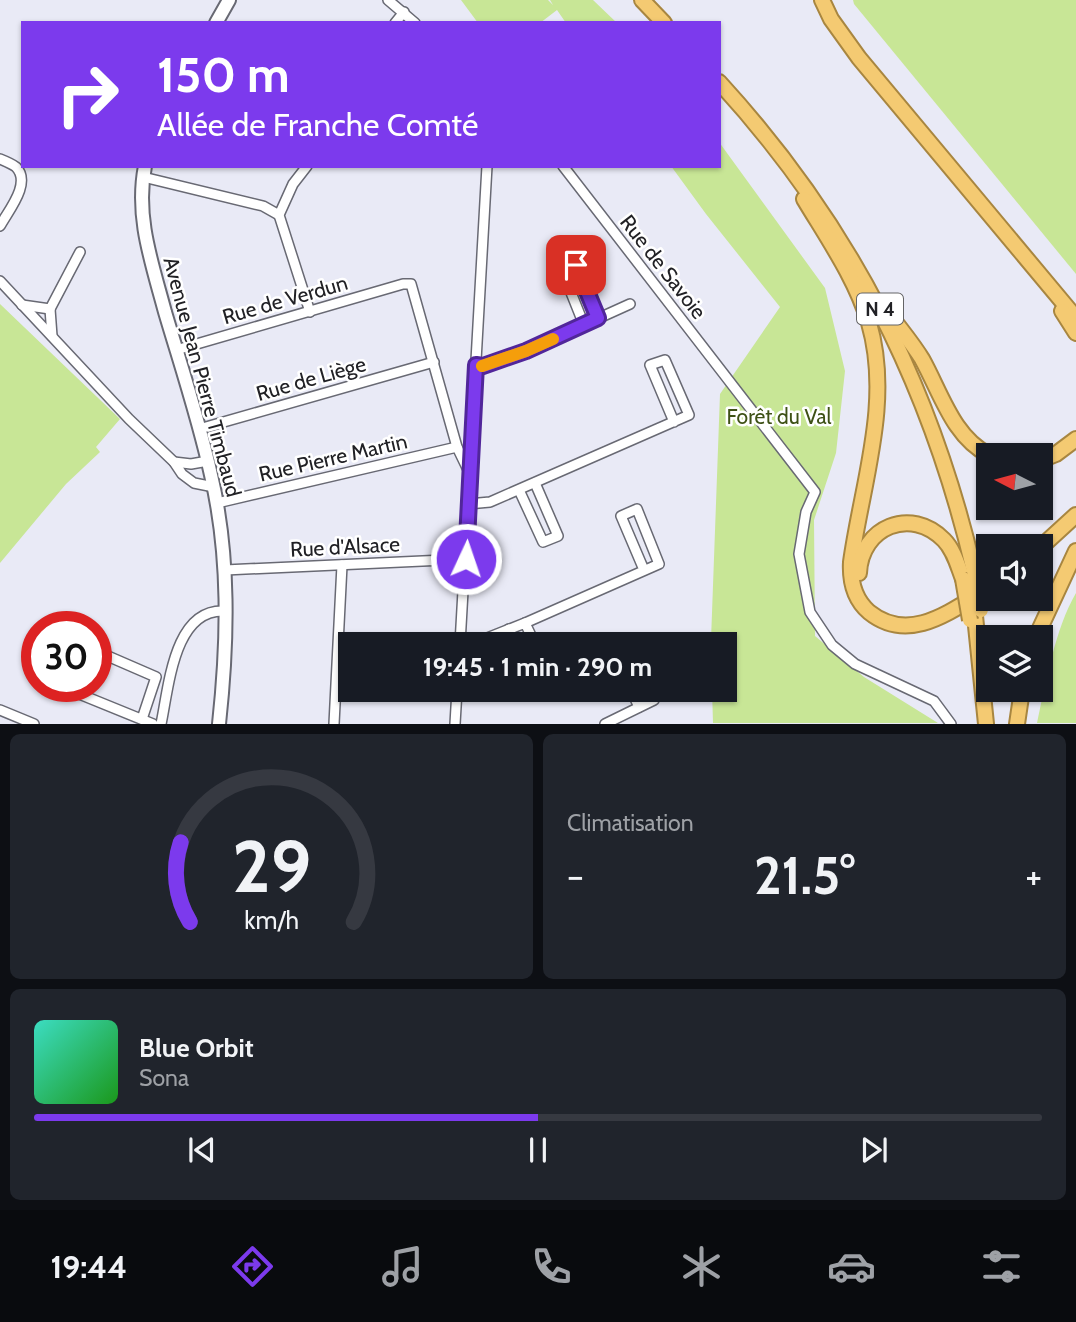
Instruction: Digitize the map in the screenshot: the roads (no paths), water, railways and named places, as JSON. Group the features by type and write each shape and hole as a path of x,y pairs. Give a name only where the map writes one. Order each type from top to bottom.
{"highway":[{"path":"632,0 652,21"},
{"path":"642,0 662,21"},
{"path":"822,0 831,19 859,58 1076,317"},
{"path":"830,0 848,34 863,54 1076,307"},
{"name":"N 4","path":"721,85 846,244 888,313 920,357 956,424 976,447"},
{"name":"N 4","path":"721,95 831,223 906,363 952,487 979,625"},
{"name":"N 4","path":"807,195 856,289 869,321 876,350 878,397 875,430 851,562 852,581 858,600 864,608 886,622 914,626 942,616 976,596"},
{"path":"981,204 1076,333"},
{"path":"1054,455 1076,439"},
{"path":"1053,536 1076,515"},
{"name":"N 4","path":"968,575 948,544 930,530 917,525 896,524 879,532 866,545 859,563 861,588 870,603 883,614 901,619 928,616 976,589"},
{"path":"1053,546 1076,526"},
{"path":"1042,625 1076,551"},
{"path":"976,615 986,723"},
{"path":"993,702 995,723"},
{"path":"1017,723 1020,702"}],"main road":[{"path":"217,21 229,0"},
{"name":"Avenue Jean Pierre Timbaud","path":"144,171 141,205 144,231 208,461 217,503 225,570 219,723"}],"street":[{"path":"388,0 413,21"},
{"path":"397,21 404,12"},
{"path":"0,159 15,166 21,188 0,226"},
{"path":"305,168 293,184 279,215 310,312"},
{"path":"461,632 487,168"},
{"name":"Rue de Savoie","path":"565,168 815,492 806,512 799,554 810,612 832,645 855,664 934,701 951,723"},
{"path":"144,171 262,206 279,215"},
{"path":"52,336 50,309 80,252"},
{"path":"584,325 562,270 576,265 598,318"},
{"path":"0,281 188,479 200,485 214,487"},
{"name":"Rue de Verdun","path":"176,350 403,284 411,284 434,362"},
{"path":"476,365 483,366 526,351 630,304"},
{"path":"22,305 50,309"},
{"path":"468,504 490,502 519,490 674,422 689,415 665,360 650,365 674,422"},
{"path":"434,362 457,447 471,475"},
{"name":"Rue de Liège","path":"199,429 434,362"},
{"name":"Rue Pierre Martin","path":"217,503 457,447"},
{"path":"174,462 191,464 208,461"},
{"path":"519,490 543,542 558,536 535,483"},
{"path":"502,632 659,564 637,509 621,516 644,570"},
{"name":"Rue d'Alsace","path":"225,570 466,559"},
{"path":"334,723 342,565"},
{"path":"160,723 181,640 192,623 202,614 225,611"},
{"path":"525,623 529,632"},
{"path":"112,658 156,677 142,719"},
{"path":"100,702 153,723"},
{"path":"454,723 456,702"},
{"path":"636,702 639,708"},
{"path":"605,723 652,702"},
{"path":"0,710 34,723"}],"park label":[{"name":"Forêt du Val","path":"779,417"}]}
